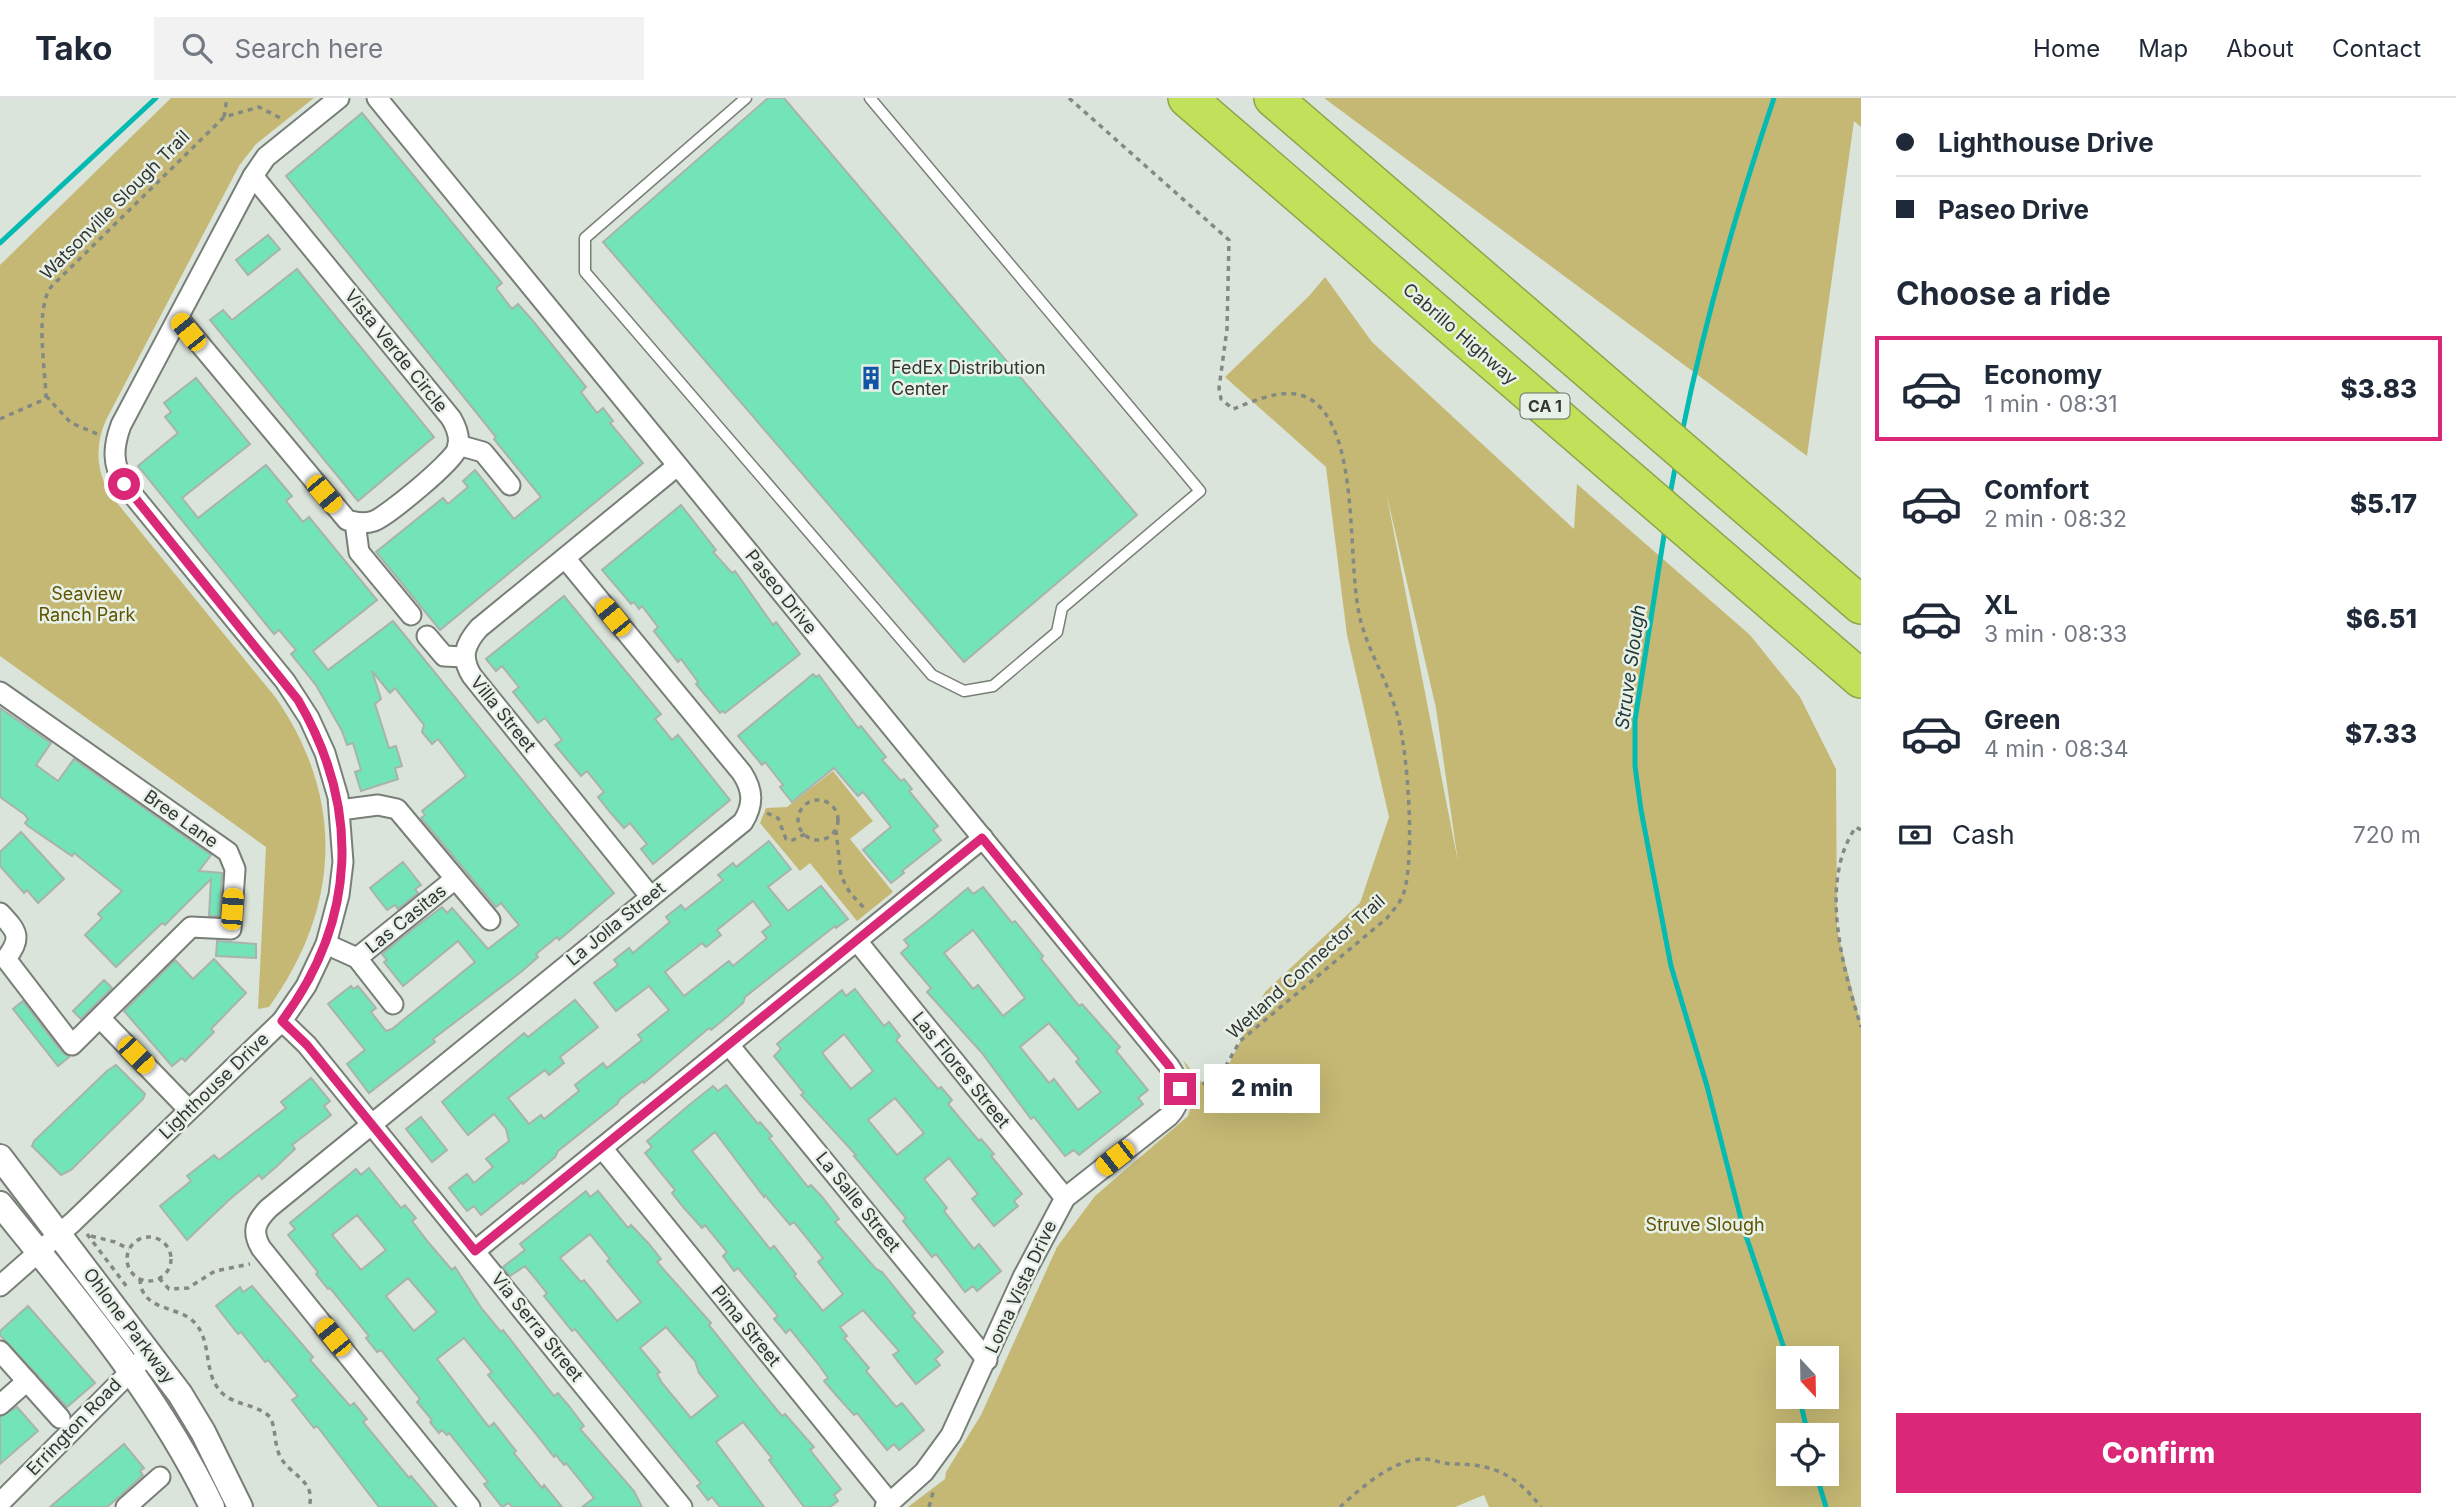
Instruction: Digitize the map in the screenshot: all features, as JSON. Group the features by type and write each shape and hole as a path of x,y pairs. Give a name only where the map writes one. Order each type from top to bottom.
{"highway":[{"name":"Cabrillo Highway","path":"1187,98 1861,678"},
{"path":"1273,98 1861,605"}],"street":[{"name":"Lighthouse Drive","path":"0,1286 59,1234 282,1021 306,986 326,944 336,911 341,878 340,810 326,753 298,700 124,484 116,466 116,441 121,425 253,176 266,158 339,98"},
{"name":"Paseo Drive","path":"377,98 1169,1066 1180,1089"},
{"name":"Vista Verde Circle","path":"253,176 451,418 458,433 458,445"},
{"path":"178,319 341,514 355,523 370,522 385,514 447,463 458,445 483,452 510,485"},
{"name":"Villa Street","path":"650,896 472,677 464,657 467,643 479,628 677,466"},
{"path":"355,523 359,552 411,615"},
{"name":"La Jolla Street","path":"256,1255 255,1229 261,1215 743,822 751,805 751,792 741,773 565,558"},
{"path":"428,636 444,656 464,657"},
{"name":"Bree Lane","path":"0,692 228,852 235,869 231,929 191,927 72,1045 3,961 15,946 17,937 14,928 0,913"},
{"path":"340,810 378,805 397,809 490,920"},
{"path":"475,1251 982,838"},
{"name":"Las Casitas","path":"357,958 455,879"},
{"name":"Las Flores Street","path":"857,941 1065,1198"},
{"path":"326,944 357,958 393,1004"},
{"path":"100,1018 189,1110"},
{"name":"Via Serra Street","path":"282,1021 307,1045 682,1507"},
{"name":"La Salle Street","path":"729,1045 987,1360"},
{"name":"Loma Vista Drive","path":"888,1505 924,1472 942,1449 987,1360 1023,1277 1065,1198 1169,1116 1177,1104 1180,1089"},
{"name":"Pima Street","path":"602,1149 888,1505"},
{"name":"Ohlone Parkway","path":"0,1157 150,1354 203,1432 240,1507"},
{"name":"Ohlone Parkway","path":"0,1204 131,1369 176,1436 212,1507"},
{"path":"256,1255 470,1507"},
{"path":"0,1351 60,1418"},
{"name":"Errington Road","path":"0,1503 131,1369 150,1354"},
{"path":"0,1405 27,1381"},
{"path":"126,1507 160,1478"}],"lane":[{"path":"746,98 585,238 585,272 932,675 964,691 993,686 1057,632 1062,608 1200,491 870,98"}],"path":[{"path":"224,117 227,98"},
{"name":"Wetland Connector Trail","path":"1069,98 1229,240 1227,329 1219,388 1222,399 1233,409 1273,394 1299,394 1318,406 1335,433 1347,479 1361,621 1398,717 1407,782 1409,872 1404,896 1387,918 1240,1041 1223,1071 1210,1082 1180,1089"},
{"name":"Watsonville Slough Trail","path":"46,396 43,309 46,294 224,117 259,107 285,121"},
{"path":"0,419 43,400 46,396 71,423 116,441"},
{"path":"805,834 799,822 802,809 812,801 826,801 832,805 838,817 837,861 843,881 854,899 868,912"},
{"path":"765,812 778,818 786,839 793,840 805,834 821,839 836,830"},
{"path":"1861,830 1856,827 1850,836 1836,885 1838,923 1847,980 1861,1027"},
{"path":"90,1236 115,1242 129,1249"},
{"path":"147,1237 155,1237 167,1246 171,1260 169,1268 159,1278 146,1281 140,1279 134,1275 127,1263 129,1249 134,1243 147,1237"},
{"path":"159,1278 169,1289 182,1289 215,1271 256,1255"},
{"path":"140,1279 143,1292 153,1303 166,1311 186,1316 200,1330 211,1377 222,1392 235,1402 262,1410 271,1416 280,1457 287,1467 309,1486 309,1507"},
{"path":"1340,1507 1388,1471 1424,1458 1447,1464 1478,1464 1491,1467 1507,1474 1541,1507"},
{"path":"929,1507 937,1484"}],"green space":[{"name":"Seaview Ranch Park","path":"171,98 314,98 256,144 239,166 106,420 98,457 109,493 276,698 299,737 314,775 323,814 325,854 321,893 310,931 293,969 269,1007 258,1009 266,847 0,656 0,265"},
{"path":"1324,98 1861,98 1861,127 1854,121 1807,456"},
{"name":"Struve Slough","path":"1325,277 1372,342 1574,529 1577,484 1750,635 1800,697 1836,769 1837,930 1861,1025 1861,1507 1489,1507 1484,1495 1455,1507 908,1507 945,1479 946,1472 981,1415 1057,1247 1095,1196 1188,1116 1192,1087 1183,1060 1213,1096 1265,992 1360,903 1389,817 1347,635 1326,467 1225,377 1309,296","holes":["1386,492 1436,708 1458,862"]},
{"path":"833,771 873,821 850,839 893,892 857,921 810,863 800,871 760,823 766,808 787,807"}],"building":[{"name":"FedEx Distribution Center","path":"768,98 784,98 1137,515 964,662 603,242"},
{"path":"362,113 502,283 496,288 512,309 518,304 533,321 586,387 581,392 597,413 603,408 613,421 610,423 643,463 440,630 376,552 443,498 448,504 468,487 463,481 475,470 514,519 541,497 286,176"},
{"path":"268,235 280,249 248,275 236,260"},
{"path":"297,269 434,437 358,501 210,320 223,310 232,320"},
{"path":"196,378 250,444 182,498 198,518 266,465 292,496 286,501 303,522 309,517 377,600 313,651 328,670 393,621 614,893 559,940 557,937 536,954 538,957 521,972 433,1039 435,1042 369,1093 347,1064 365,1050 328,1004 351,986 353,989 358,986 376,1008 371,1012 386,1031 392,1029 475,962 458,941 403,986 384,962 387,960 382,954 442,907 447,913 452,908 488,949 519,925 501,903 496,907 421,818 425,815 422,811 466,776 438,739 432,744 422,732 424,725 395,688 390,693 372,671 381,699 375,704 389,748 396,746 402,766 395,768 398,779 361,791 355,772 361,770 353,743 347,745 316,685 291,654 296,650 279,630 274,634 138,466 178,433 165,417 171,412 164,403"},
{"path":"681,505 716,550 713,552 732,573 735,571 773,625 776,622 800,654 725,713 720,713 696,684 698,682 681,659 678,662 654,631 658,627 642,606 639,609 634,602 631,604 602,570"},
{"path":"564,596 661,714 655,719 672,740 678,735 730,800 653,864 641,849 647,844 630,823 624,828 598,797 604,792 587,771 581,776 555,745 562,740 545,718 538,723 513,692 519,687 502,666 496,671 486,659"},
{"path":"813,674 816,677 819,675 858,728 861,726 886,757 882,760 901,781 904,779 912,789 909,791 938,826 933,830 941,840 891,883 863,850 891,827 863,792 858,796 834,768 792,802 765,762 762,765 738,736"},
{"path":"0,708 51,743 36,765 58,781 74,759 211,855 199,871 222,873 220,916 209,916 211,879 165,925 162,923 116,967 85,935 102,918 98,914 122,891 74,853 72,856 28,826 25,823 28,819 24,814 0,797"},
{"path":"21,832 64,879 38,903 27,890 24,893 0,866 0,852"},
{"path":"769,841 791,869 768,887 788,911 821,886 848,919 836,928 835,926 745,997 743,1003 722,1021 711,1030 709,1028 644,1083 643,1081 620,1099 523,1184 522,1182 481,1215 474,1206 467,1211 449,1188 467,1174 474,1183 493,1167 486,1159 509,1141 506,1129 494,1114 468,1135 442,1102 524,1033 528,1037 575,1000 598,1027 560,1057 564,1063 549,1075 545,1070 508,1098 529,1124 541,1115 544,1119 579,1091 575,1085 603,1063 607,1068 642,1040 638,1035 669,1010 649,986 616,1011 594,983 618,965 614,960 629,948 633,953 670,922 666,917 681,905 685,910 723,880 718,875 733,863 736,867","holes":["753,901 771,925 762,932 767,938 733,966 729,961 684,996 665,972 702,943 706,947 721,935 717,930"]},
{"path":"403,862 421,885 415,889 418,893 398,909 395,905 387,910 370,888"},
{"path":"983,887 1012,923 1015,921 1079,1006 1082,1004 1120,1047 1116,1051 1148,1090 1138,1098 1143,1104 1079,1155 1074,1150 1065,1156 1034,1117 1031,1119 982,1053 927,992 931,988 901,953 909,946 904,940 968,888 973,894","holes":["973,930 1025,998 1003,1016 978,985 973,989 944,953","1049,1023 1079,1059 1076,1062 1101,1092 1078,1110 1054,1079 1049,1083 1020,1047"]},
{"path":"217,941 256,944 256,958 216,956"},
{"path":"214,959 246,993 211,1029 214,1032 185,1061 182,1058 172,1066 124,1011 175,960 193,979"},
{"path":"104,980 112,988 81,1019 73,1011"},
{"path":"855,989 884,1026 889,1022 900,1036 896,1040 938,1089 941,1087 952,1100 948,1104 979,1141 981,1139 994,1154 991,1156 1022,1194 1014,1201 1018,1206 994,1226 972,1199 978,1194 949,1158 924,1179 947,1208 944,1211 974,1249 979,1244 1001,1271 977,1291 973,1286 965,1292 936,1254 932,1257 903,1221 906,1218 854,1156 856,1155 801,1095 804,1093 774,1056 781,1049 777,1044 842,990 846,996","holes":["844,1034 873,1071 851,1089 822,1053","895,1098 924,1133 897,1155 868,1120"]},
{"path":"23,1001 62,1052 69,1057 58,1066 13,1009"},
{"path":"116,1065 145,1094 143,1099 71,1170 61,1175 32,1146 34,1141"},
{"path":"311,1078 330,1101 324,1106 331,1115 292,1145 295,1149 276,1167 262,1179 259,1175 187,1240 160,1206 191,1181 187,1176 214,1155 219,1160 286,1108 281,1102"},
{"path":"726,1085 758,1124 760,1122 772,1136 769,1138 808,1187 811,1185 839,1219 835,1222 876,1269 882,1272 915,1313 912,1316 943,1352 935,1359 940,1365 916,1384 893,1355 899,1351 863,1310 840,1327 847,1336 844,1338 869,1368 866,1371 896,1407 902,1403 924,1430 899,1450 894,1444 887,1450 857,1413 854,1415 824,1381 828,1378 819,1365 790,1329 786,1333 774,1319 778,1316 738,1268 734,1271 723,1256 727,1252 705,1225 702,1228 684,1208 672,1193 675,1190 645,1153 652,1147 647,1141 688,1106 713,1086 718,1091","holes":["715,1132 764,1197 765,1195 790,1225 794,1222 823,1258 818,1262 843,1294 823,1311 774,1246 770,1249 692,1151"]},
{"path":"421,1117 447,1150 432,1162 406,1129"},
{"path":"369,1168 401,1208 405,1205 416,1218 412,1221 452,1270 455,1267 482,1309 501,1332 503,1330 554,1396 558,1393 569,1406 584,1426 580,1429 634,1491 642,1507 582,1507 594,1498 566,1463 564,1465 556,1455 554,1457 488,1375 492,1372 464,1338 437,1359 489,1427 494,1423 542,1488 544,1485 562,1507 512,1507 509,1503 502,1507 484,1484 488,1482 449,1433 447,1435 442,1430 439,1433 417,1402 420,1399 381,1350 377,1352 366,1338 369,1336 330,1288 328,1289 288,1235 295,1229 290,1223 356,1169 361,1175","holes":["357,1215 386,1250 361,1270 332,1235","408,1278 437,1312 414,1331 386,1296"]},
{"path":"586,1191 590,1197 598,1191 628,1228 631,1225 649,1244 661,1259 657,1262 711,1323 709,1325 759,1388 782,1416 785,1414 814,1447 810,1450 841,1489 834,1495 838,1501 830,1507 804,1507 769,1460 772,1458 743,1422 716,1442 764,1507 720,1507 712,1497 708,1500 697,1486 701,1483 575,1329 572,1331 544,1296 547,1293 525,1266 510,1276 503,1267 525,1250 520,1244","holes":["590,1234 610,1259 607,1261 641,1302 617,1321 584,1280 581,1282 560,1258","666,1327 695,1361 699,1373 718,1396 691,1418 662,1383 657,1374 660,1372 640,1348"]},
{"path":"252,1286 313,1357 310,1360 350,1406 354,1403 367,1419 363,1422 437,1507 379,1507 317,1426 314,1428 292,1400 298,1396 241,1332 238,1334 216,1306 240,1287 243,1292"},
{"path":"28,1306 95,1383 67,1407 0,1335 0,1331"},
{"path":"17,1407 38,1431 0,1464 0,1417"},
{"path":"124,1444 144,1468 140,1471 143,1475 120,1496 107,1507 50,1507"}],"waterway":[{"path":"0,243 156,98"},
{"name":"Struve Slough","path":"1682,433 1723,264 1774,98"},
{"name":"Struve Slough","path":"1670,495 1676,463"},
{"name":"Struve Slough","path":"1665,529 1635,720 1635,766 1641,810 1671,966 1707,1086 1743,1227 1783,1346"},
{"name":"Struve Slough","path":"1802,1409 1805,1423"},
{"name":"Struve Slough","path":"1820,1486 1826,1507"}],"place":[{"name":"FedEx Distribution Center","path":"871,378"}],"route":[{"path":"124,484 285,681 318,736 331,768 338,797 343,862 336,911 332,928 314,970 282,1021 307,1045 475,1251 982,838 1169,1066 1176,1075 1180,1089"}]}
